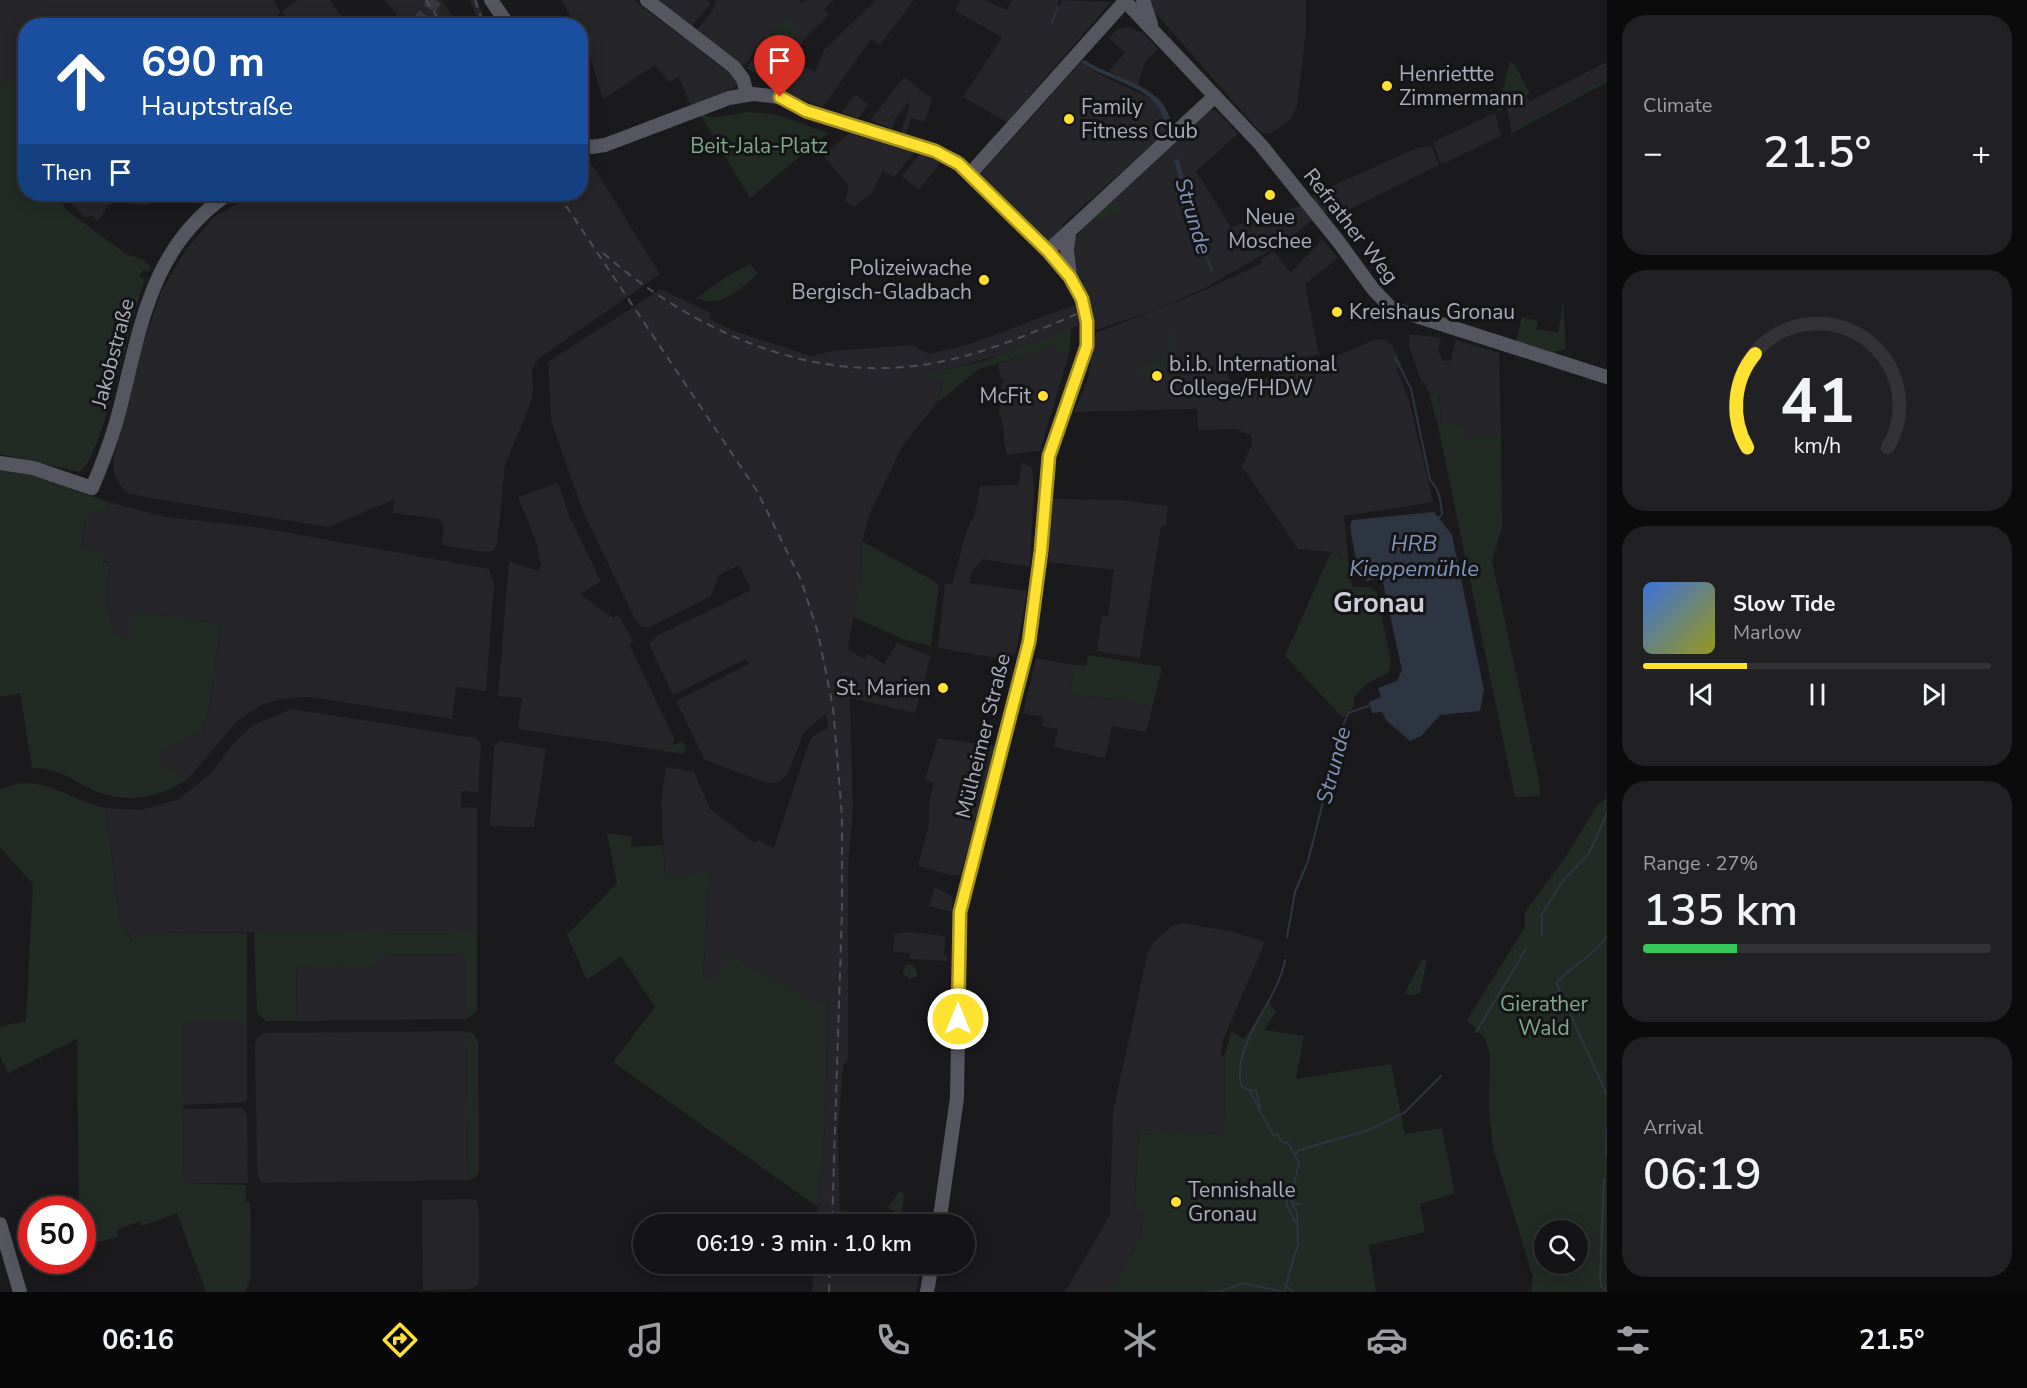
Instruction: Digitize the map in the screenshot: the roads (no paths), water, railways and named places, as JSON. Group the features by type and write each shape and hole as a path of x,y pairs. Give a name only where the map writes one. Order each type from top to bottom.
{"main road":[{"path":"491,0 503,18"},
{"path":"647,0 734,67 743,78 747,94"},
{"path":"1143,0 1151,29"},
{"path":"970,174 1125,2"},
{"name":"Refrather Weg","path":"1125,2 1261,145 1338,241 1373,289 1391,308 1607,377"},
{"path":"588,145 608,144 696,108 747,94 780,97 806,111 935,151 956,161 1048,251 1070,277"},
{"path":"1048,251 1215,96"},
{"name":"Jakobstraße","path":"0,463 33,468 92,488 116,421 145,308 164,264 184,232 219,201"},
{"path":"1069,233 1067,250 1070,277"},
{"name":"Mülheimer Straße","path":"940,1214 957,1098 960,912 1029,642 1038,578 1049,456 1087,346 1087,322 1082,299 1070,277"},
{"path":"0,1224 20,1292"},
{"path":"927,1292 930,1274"}],"water":[{"path":"1085,60 1152,93 1169,115 1172,130 1168,131 1159,108 1146,95 1081,62"},
{"path":"1179,159 1198,234 1193,236 1174,160"},
{"name":"HRB Kieppemühle","path":"1434,512 1452,535 1484,690 1480,711 1440,715 1421,736 1410,741 1386,720 1382,712 1372,713 1369,702 1381,697 1378,688 1397,681 1402,670 1383,583 1376,579 1367,581 1358,574 1350,526 1352,520"}],"waterway":[{"path":"1052,23 1058,7"},
{"name":"Strunde","path":"1196,235 1212,270"},
{"name":"Strunde","path":"1395,357 1411,389 1430,480 1436,487 1440,500 1442,514 1438,518"},
{"name":"Strunde","path":"1287,937 1295,892 1308,861 1341,731 1348,713 1371,705"},
{"path":"1542,936 1542,914 1562,882 1589,853 1607,814"},
{"path":"1607,936 1596,949 1556,983 1607,1095"},
{"path":"1476,1032 1526,949"},
{"name":"Strunde","path":"1284,1292 1298,1244 1297,1212 1292,1204 1292,1193 1299,1163 1288,1143 1282,1142 1278,1135 1273,1135 1249,1090 1241,1086 1240,1069 1249,1038 1273,992 1285,960"},
{"path":"1295,1155 1299,1150 1369,1130 1404,1113 1441,1076"},
{"name":"Strunde","path":"1249,1090 1256,1091 1260,1107"},
{"path":"1606,1154 1607,1129"},
{"path":"1604,1178 1600,1279 1601,1287 1607,1291"},
{"name":"Strunde","path":"1292,1193 1286,1203 1295,1222"},
{"name":"Strunde","path":"1292,1204 1301,1204"},
{"path":"1207,1292 1222,1291 1243,1283 1283,1292"},
{"name":"Strunde","path":"1285,1285 1293,1292"}],"tunnel":[{"path":"423,18 435,0"}],"railway":[{"path":"426,0 438,18"},
{"path":"475,0 481,18"},
{"path":"563,201 757,491 801,580 818,633 833,707 842,816 842,911 832,1214"},
{"path":"603,253 673,305 711,326 792,357 834,365 877,368 941,362 1000,345 1077,314"},
{"path":"829,1292 830,1274"}],"place":[{"name":"Henriettte Zimmermann","path":"1387,86"},
{"name":"Family Fitness Club","path":"1069,119"},
{"name":"Neue Moschee","path":"1270,195"},
{"name":"Polizeiwache Bergisch-Gladbach","path":"984,280"},
{"name":"Kreishaus Gronau","path":"1337,312"},
{"name":"b.i.b. International College/FHDW","path":"1157,376"},
{"name":"McFit","path":"1043,396"},
{"name":"St. Marien","path":"943,688"},
{"name":"Tennishalle Gronau","path":"1176,1202"}],"district":[{"name":"Gronau","path":"1379,603"}],"park label":[{"name":"Beit-Jala-Platz","path":"759,146"},
{"name":"Gierather Wald","path":"1544,1016"}]}
